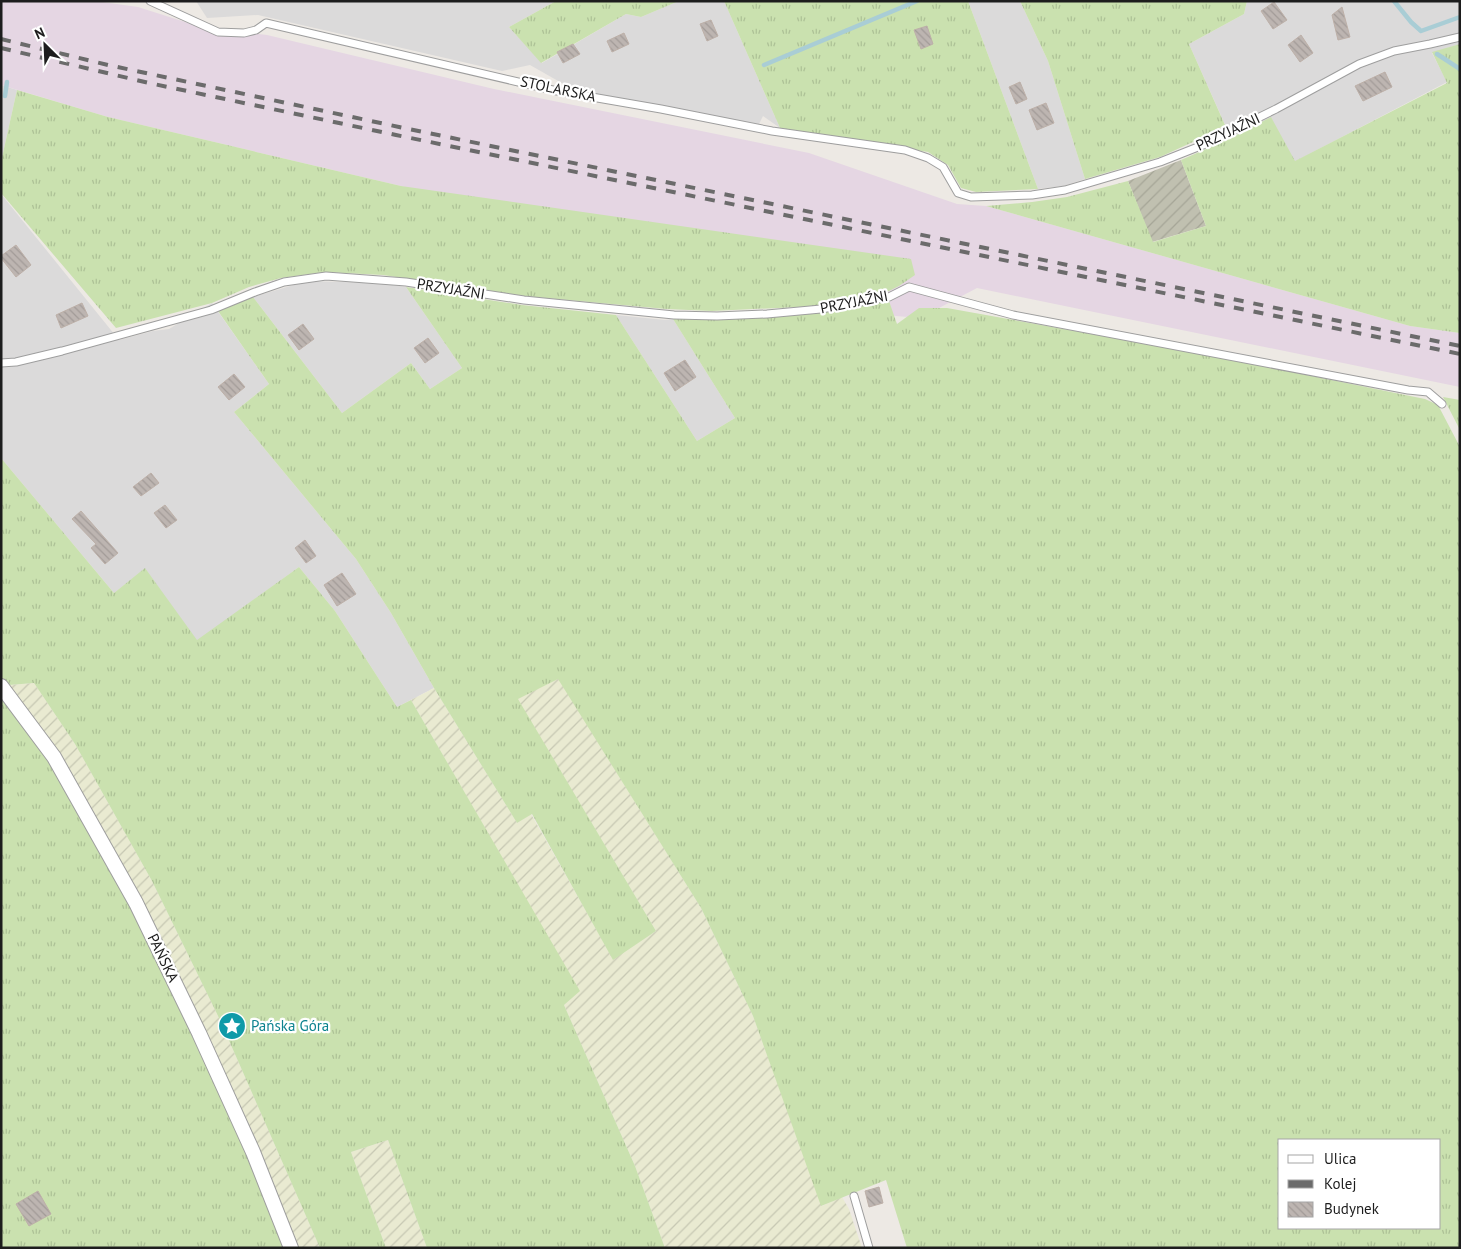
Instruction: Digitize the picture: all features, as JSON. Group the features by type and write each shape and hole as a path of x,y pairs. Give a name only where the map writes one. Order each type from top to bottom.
{"street":[{"name":"PAŃSKA","path":"1,686 54,757 136,903 199,1033 253,1152 291,1248"}],"lane":[{"name":"STOLARSKA","path":"150,1 218,32 244,33 256,30 266,23 557,91 772,131 905,150 928,158 943,167 958,193"},
{"name":"PRZYJAŹNI","path":"958,193 971,197 1032,195 1066,190 1160,162 1203,145 1268,113 1359,64 1394,50 1460,37"},
{"name":"PRZYJAŹNI","path":"1,362 16,362 62,351 211,310 284,282 326,276 406,282 524,300 674,315 747,314 821,309 889,297 909,287 1013,315 1408,390 1428,392 1442,404"},
{"path":"854,1196 869,1248"}],"shaded area":[{"path":"1,1 95,1 138,7 204,28 267,35 494,89 809,153 957,204 986,206 1410,326 1460,333 1460,387 977,288 920,318 884,315 828,297 401,186 108,117 1,85"},
{"path":"196,1 556,1 509,27 542,63 626,14 641,17 679,1 724,1 780,128 763,116 759,124 574,90 530,65 502,71 258,15 207,18"},
{"path":"968,1 1020,1 1048,61 1085,179 1063,186 1038,189"},
{"path":"1247,1 1460,1 1460,44 1432,53 1447,82 1294,162 1271,118 1231,138 1189,44 1244,14"},
{"path":"1,85 17,90 1,162"},
{"path":"1181,160 1206,226 1152,242 1128,181"},
{"path":"1,194 119,340 169,329 212,303 269,384 234,412 356,559 391,613 434,688 397,707 335,611 299,567 197,641 145,569 114,593 1,458"},
{"path":"307,281 379,283 406,287 462,368 430,389 411,363 342,413 253,297"},
{"path":"616,315 665,320 673,319 735,418 697,441"},
{"path":"558,678 701,908 753,1016 822,1206 842,1197 849,1209 862,1248 665,1248 635,1166 564,1005 579,991 411,700 434,688 517,823 531,814 613,959 656,931 517,699"},
{"path":"34,683 75,744 152,881 220,1020 320,1248 298,1248 59,754 9,685"},
{"path":"388,1140 427,1248 386,1248 351,1152"}],"green space":[{"path":"556,1 679,1 641,17 626,14 541,63 509,27"},
{"path":"724,1 968,1 1038,189 976,192 961,188 948,165 928,152 780,128"},
{"path":"1020,1 1247,1 1244,14 1189,44 1225,125 1160,157 1085,179 1048,61"},
{"path":"1460,44 1460,333 1410,326 986,206 1067,197 1128,181 1153,242 1206,226 1181,160 1231,138 1271,117 1295,161 1447,83 1432,52"},
{"path":"17,90 108,117 401,186 911,259 915,275 885,293 819,306 712,311 666,309 524,296 383,275 325,272 281,278 249,287 212,303 116,328 1,193 1,162"},
{"path":"406,287 522,305 616,315 697,441 735,418 673,319 767,318 832,311 889,301 897,324 919,308 947,308 1203,354 1425,399 1438,405 1460,447 1460,1248 907,1248 886,1180 821,1206 753,1016 701,908 558,679 518,699 656,931 613,960 532,814 517,823 434,688 391,613 356,559 234,412 269,384 218,311 253,297 342,413 411,363 430,389 462,368"},
{"path":"1443,397 1460,400 1460,430"},
{"path":"1,458 114,593 145,568 197,640 299,567 335,611 397,707 411,700 580,991 564,1005 635,1166 665,1248 427,1248 388,1140 351,1152 386,1248 320,1248 220,1020 152,881 75,744 34,683 9,685 1,688"},
{"path":"1,698 51,764 128,901 193,1035 248,1155 284,1248 1,1248"}],"building":[{"path":"1274,2 1287,20 1273,29 1261,11"},
{"path":"1342,7 1350,37 1338,40 1332,15"},
{"path":"711,20 718,36 707,41 700,24"},
{"path":"927,26 933,44 921,49 914,30"},
{"path":"624,33 629,44 612,52 607,41"},
{"path":"1301,35 1313,53 1300,62 1288,45"},
{"path":"573,44 580,54 563,63 557,52"},
{"path":"1385,72 1392,87 1363,101 1355,86"},
{"path":"1020,82 1027,99 1016,104 1009,87"},
{"path":"1046,103 1054,123 1037,130 1029,110"},
{"path":"16,245 31,265 16,277 1,256"},
{"path":"82,303 88,316 61,328 56,315"},
{"path":"303,324 314,339 299,350 288,335"},
{"path":"428,338 439,353 425,363 414,348"},
{"path":"685,360 696,377 675,391 664,373"},
{"path":"234,374 245,387 229,400 218,387"},
{"path":"151,473 159,483 141,496 133,487"},
{"path":"165,505 177,520 166,528 154,513"},
{"path":"81,511 118,553 105,564 91,548 96,544 72,519"},
{"path":"305,540 316,556 306,563 295,548"},
{"path":"342,573 356,594 337,606 324,585"},
{"path":"879,1187 883,1203 869,1207 865,1191"},
{"path":"38,1191 51,1214 29,1226 16,1204"}],"waterway":[{"path":"764,65 917,1"},
{"path":"1394,1 1421,31 1460,17"},
{"path":"1437,54 1460,69"},
{"path":"5,96 7,82"}],"railway":[{"path":"1,39 108,65 399,127 1460,346"},
{"path":"1,48 149,83 396,135 1460,354"}],"place":[{"name":"Pańska Góra","path":"232,1026"}]}
